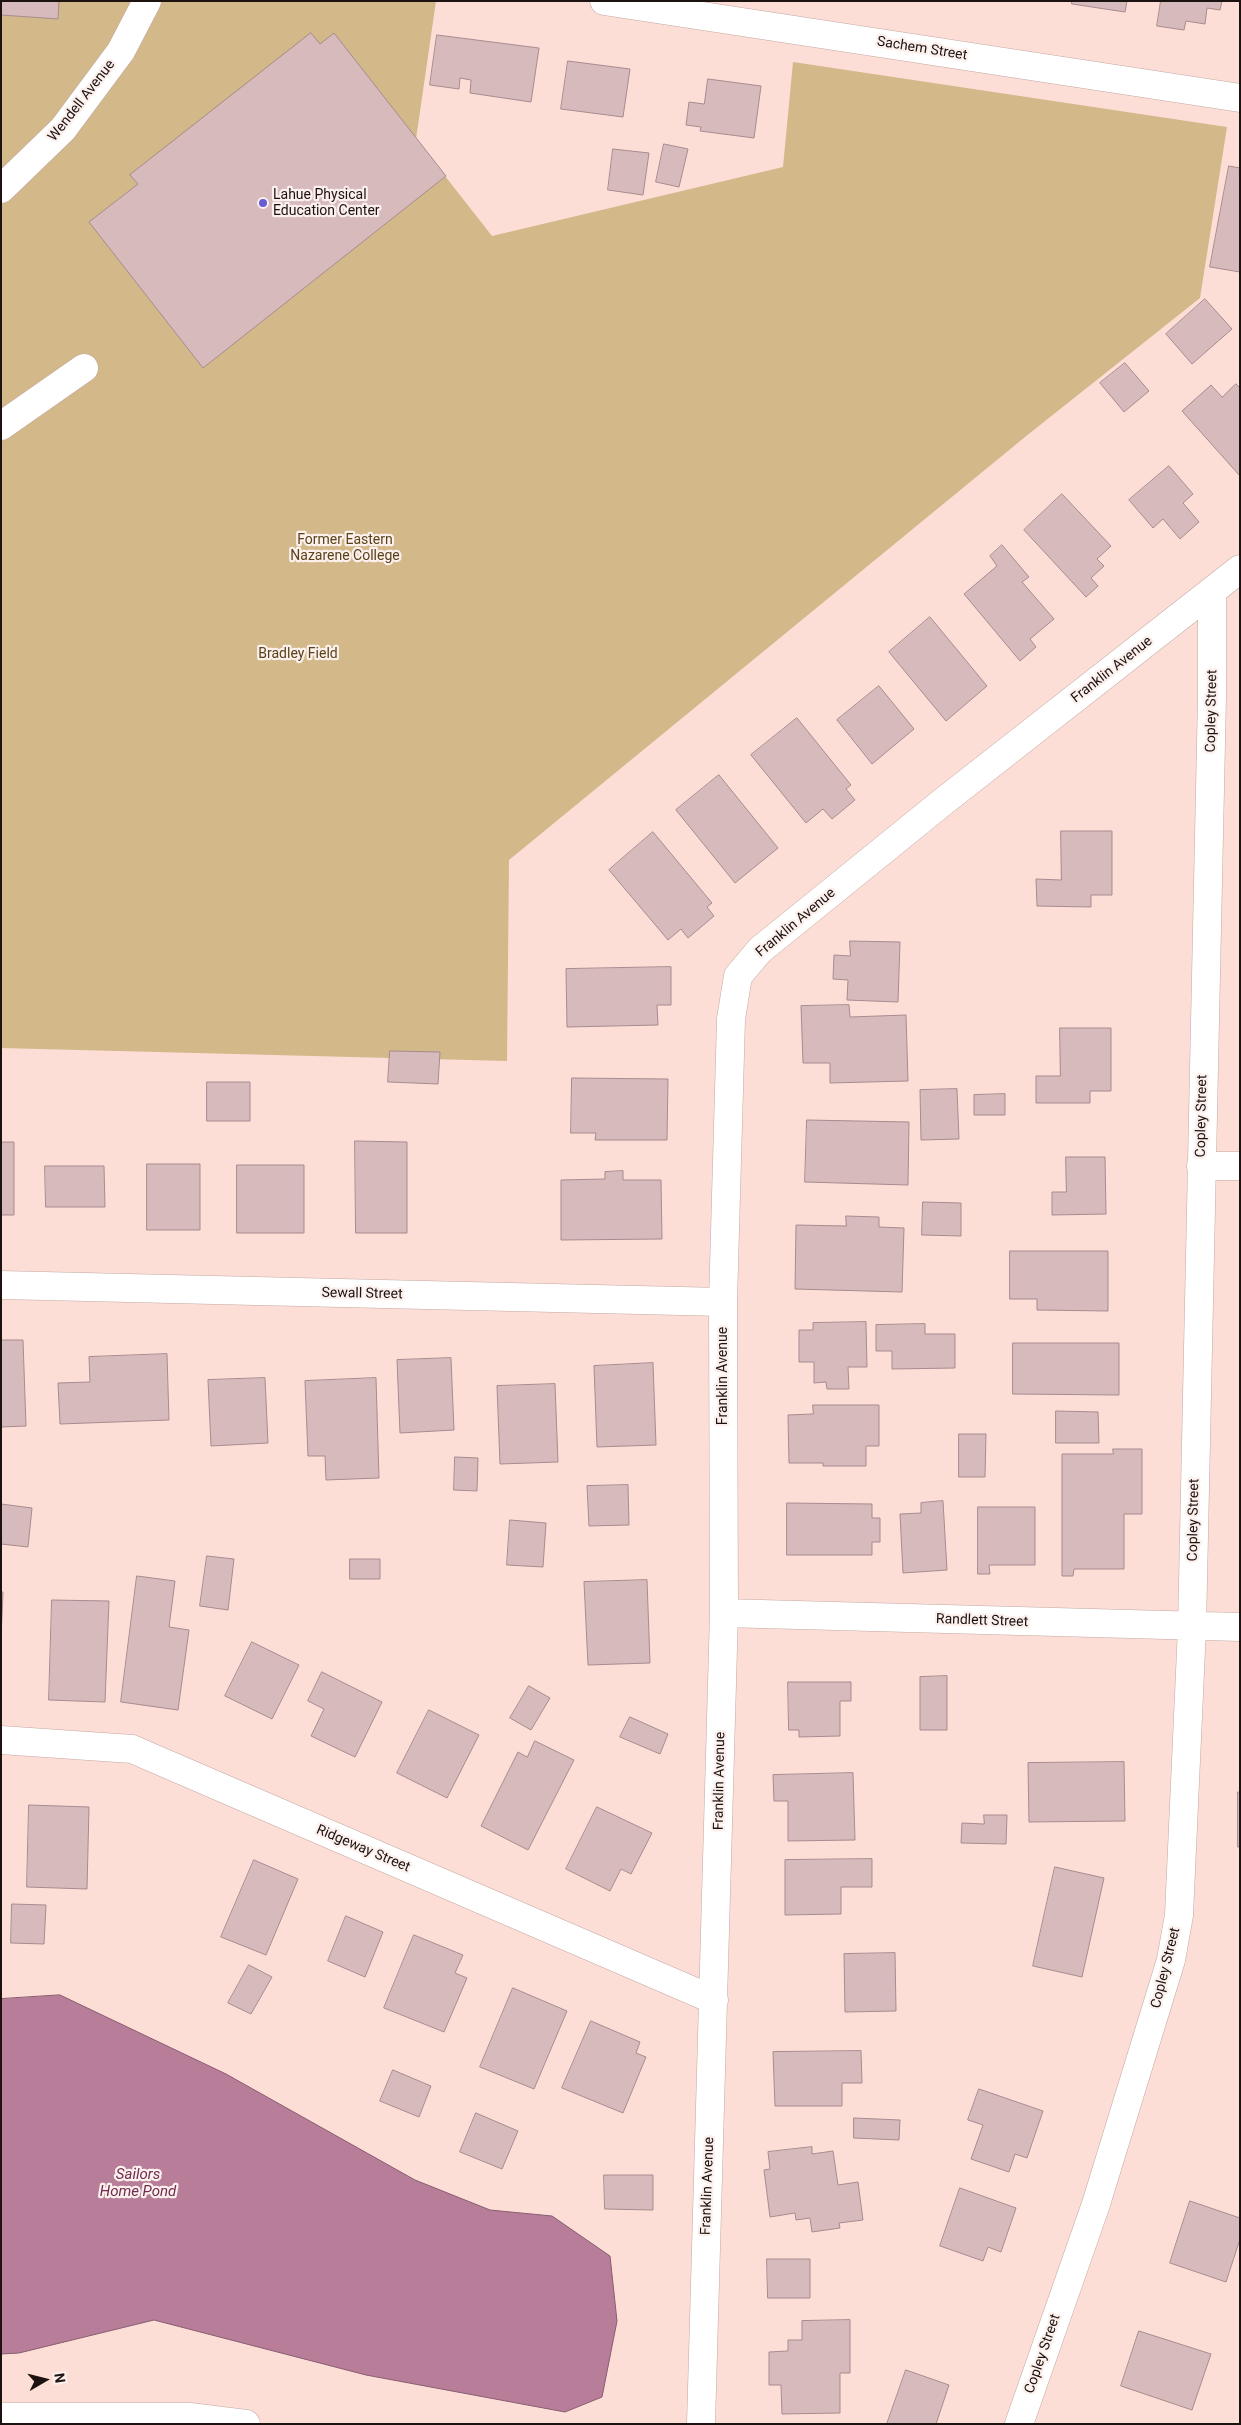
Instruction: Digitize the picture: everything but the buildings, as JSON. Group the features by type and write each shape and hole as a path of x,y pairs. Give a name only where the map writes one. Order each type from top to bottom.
{"street":[{"name":"Wendell Avenue","path":"1,189 63,129 120,51 147,1"},
{"name":"Sachem Street","path":"604,1 1240,98"},
{"path":"1,426 84,368"},
{"name":"Franklin Avenue","path":"701,2424 724,1613 723,1302 731,1019 738,976 760,950 936,807 1240,569"},
{"name":"Copley Street","path":"1019,2424 1096,2204 1171,1960 1179,1915 1192,1628 1212,696 1212,592"},
{"path":"1201,1166 1240,1166"},
{"name":"Sewall Street","path":"1,1285 723,1302"},
{"name":"Randlett Street","path":"724,1613 1192,1628 1240,1627"},
{"name":"Ridgeway Street","path":"1,1740 132,1749 714,2000"},
{"path":"1,2416 190,2416 246,2424"}],"green space":[{"name":"Former Eastern Nazarene College","path":"1,1 436,1 416,139 492,236 783,167 793,62 1227,127 1200,298 1025,437 509,860 507,1061 1,1048"}],"water":[{"name":"Sailors Home Pond","path":"60,1995 226,2074 415,2180 490,2210 552,2216 610,2256 617,2321 602,2397 565,2412 366,2375 154,2320 19,2353 1,2354 1,1999"}],"place":[{"name":"Lahue Physical Education Center","path":"263,203"}],"park label":[{"name":"Bradley Field","path":"298,654"}]}
